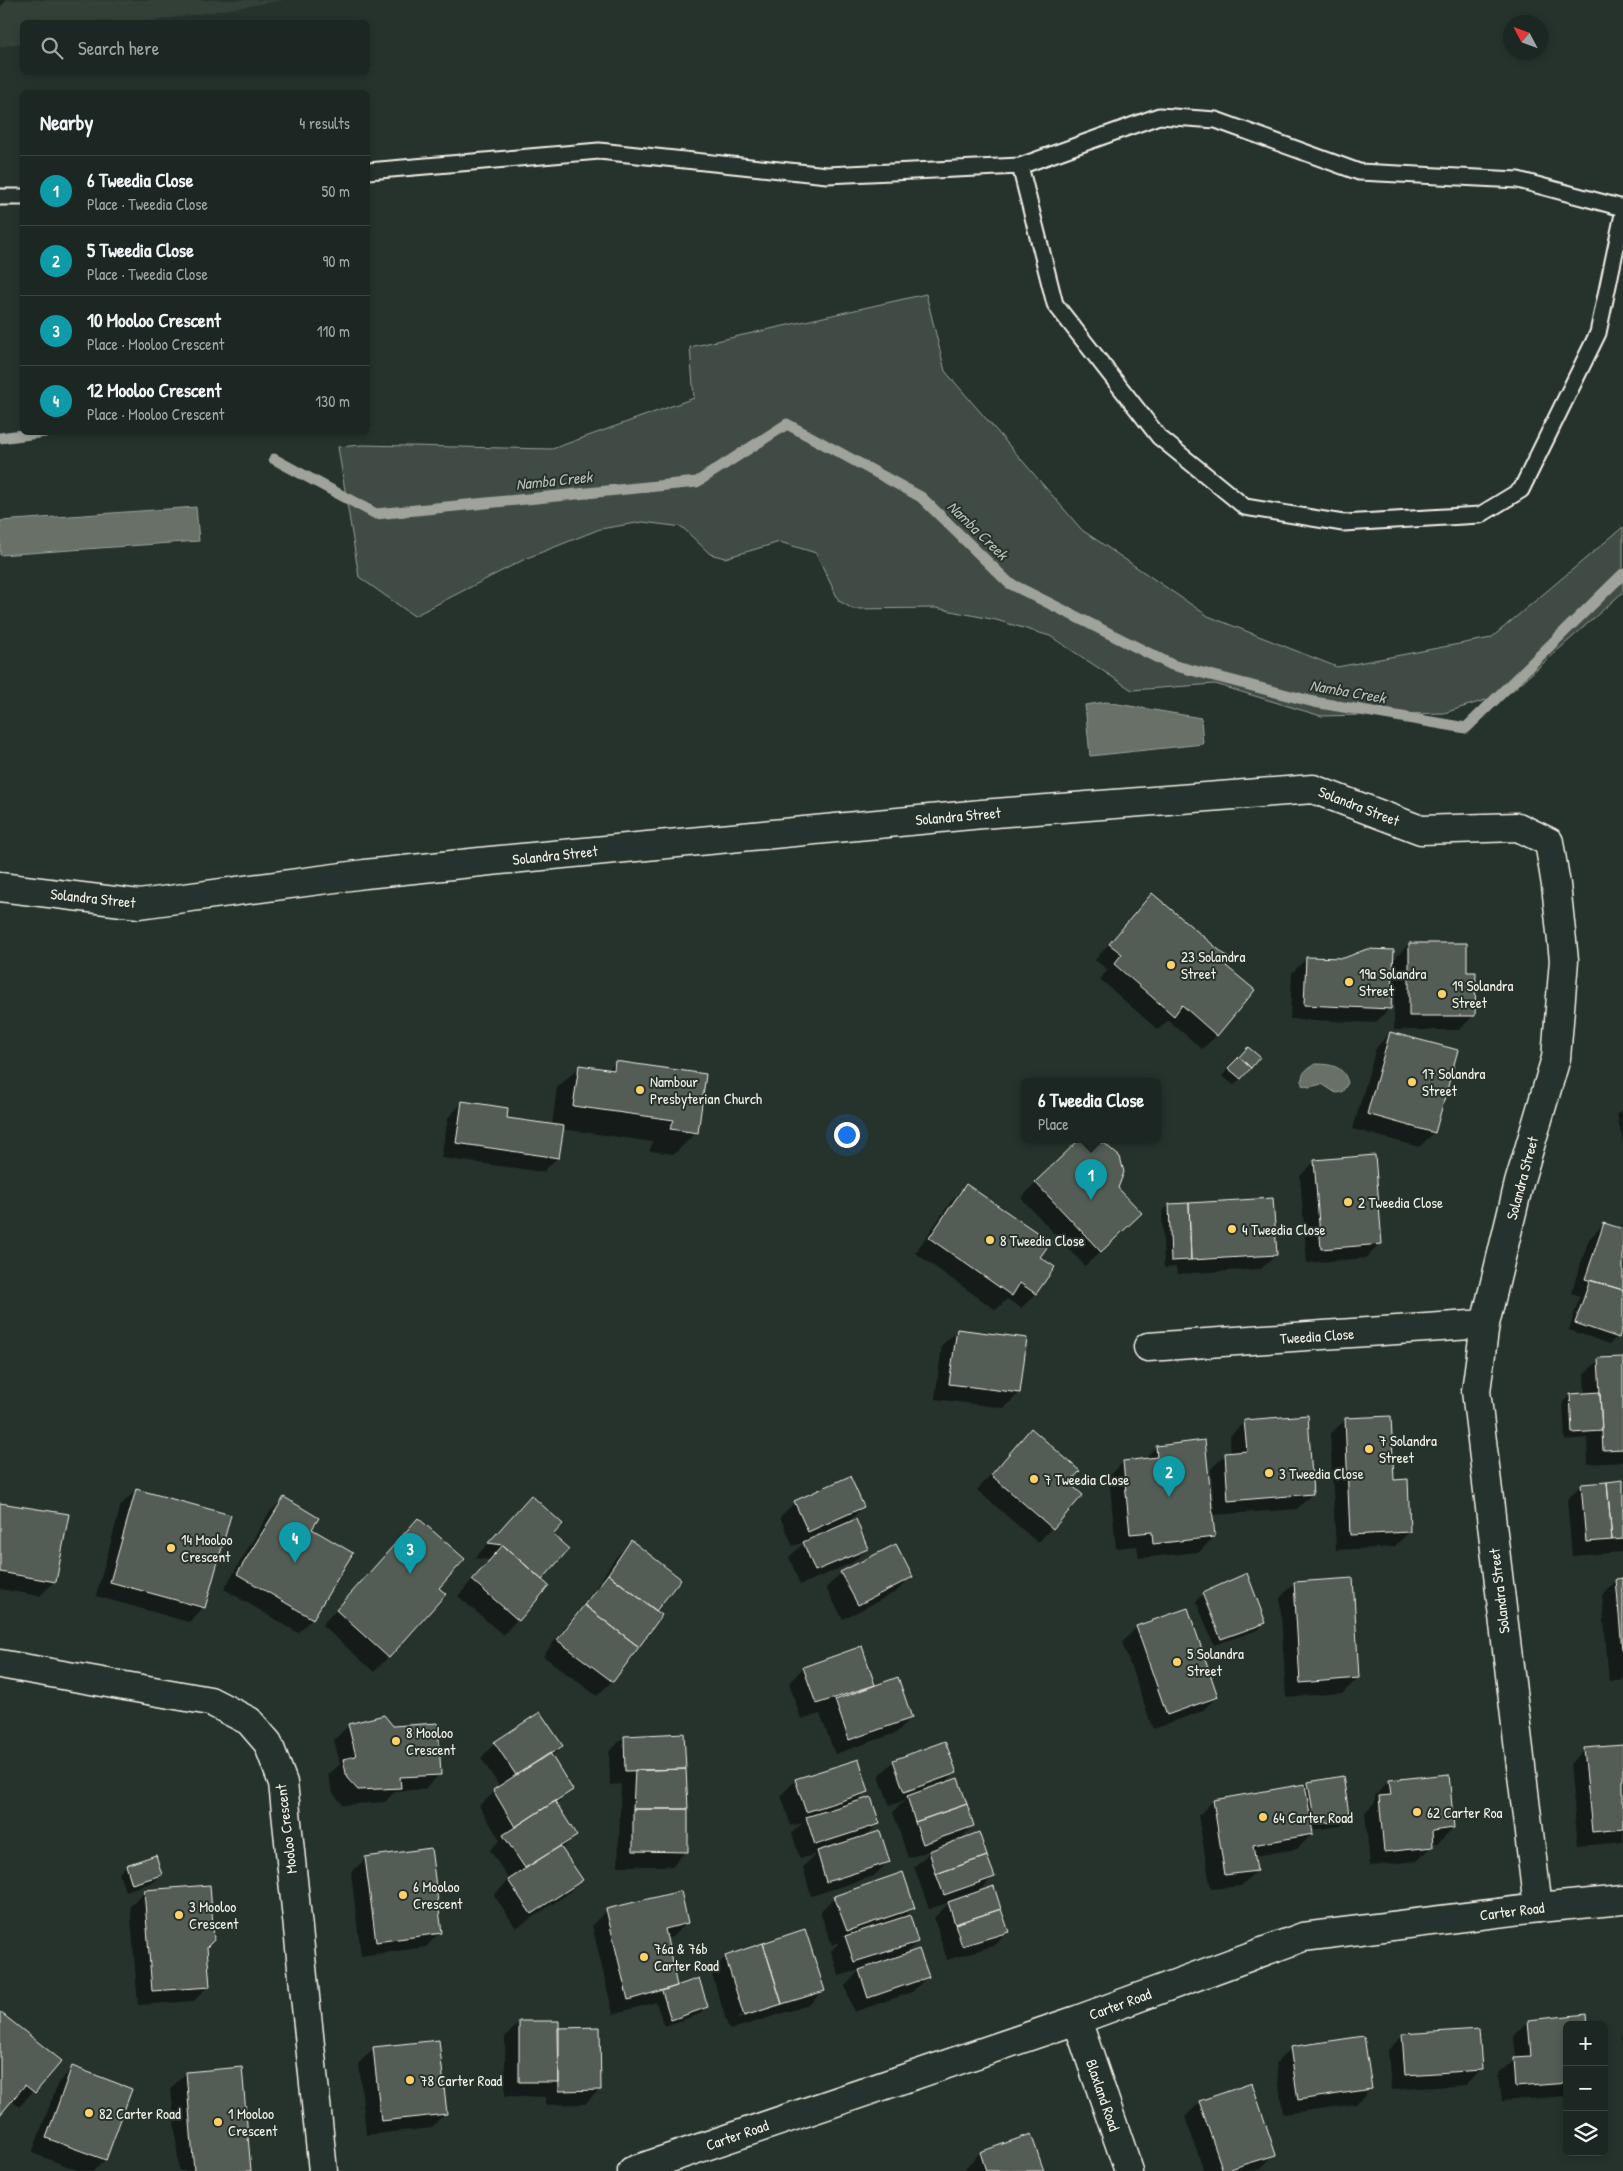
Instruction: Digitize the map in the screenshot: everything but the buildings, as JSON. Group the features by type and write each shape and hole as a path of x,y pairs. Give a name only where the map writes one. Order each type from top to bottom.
{"street":[{"name":"Solandra Street","path":"0,887 140,904 365,874 500,860 982,814 1313,789 1421,830 1518,827 1548,842 1556,885 1564,960 1556,1058 1519,1184 1485,1324 1476,1391 1538,1908"},
{"name":"Tweedia Close","path":"1148,1347 1485,1324"},
{"name":"Mooloo Crescent","path":"0,1664 210,1701 249,1721 268,1743 283,1783 323,2171"},
{"name":"Carter Road","path":"632,2171 1078,2020 1303,1937 1538,1908 1623,1900"},
{"name":"Blaxland Road","path":"1078,2020 1129,2171"}],"lane":[{"path":"370,171 599,151 826,175 1020,166 1160,116 1216,120 1359,172 1518,180 1623,208"},
{"path":"1020,166 1055,304 1159,437 1244,507 1343,523 1480,515 1521,490 1598,333 1623,214"},
{"path":"0,198 20,197"}],"shaded area":[{"path":"0,0 285,0 160,20 20,20 20,43 0,47"},
{"path":"926,294 945,371 1082,530 1208,616 1337,667 1491,638 1623,527 1623,592 1511,692 1444,713 1321,716 1215,684 1132,690 1050,636 996,620 936,608 853,609 839,601 816,553 780,542 725,558 710,554 682,527 643,522 600,529 527,558 414,616 359,577 338,447 361,445 552,449 694,398 690,347"},
{"path":"196,507 199,541 0,555 0,521"},
{"path":"1106,702 1201,718 1203,744 1090,756 1085,705"},
{"path":"1315,1064 1336,1067 1343,1073 1348,1083 1342,1092 1336,1093 1322,1084 1309,1087 1302,1085 1304,1072"}],"waterway":[{"name":"Namba Creek","path":"274,459 376,514 697,482 787,424 921,497 1009,583 1172,665 1314,702 1466,728 1623,574"},
{"name":"Namba Creek","path":"0,438 22,435"}],"place":[{"name":"23 Solandra Street","path":"1171,965"},
{"name":"19a Solandra Street","path":"1349,982"},
{"name":"19 Solandra Street","path":"1442,994"},
{"name":"17 Solandra Street","path":"1412,1082"},
{"name":"Nambour Presbyterian Church","path":"640,1090"},
{"name":"6 Tweedia Close","path":"1091,1200"},
{"name":"2 Tweedia Close","path":"1348,1202"},
{"name":"4 Tweedia Close","path":"1232,1229"},
{"name":"8 Tweedia Close","path":"990,1240"},
{"name":"7 Solandra Street","path":"1369,1449"},
{"name":"3 Tweedia Close","path":"1269,1473"},
{"name":"7 Tweedia Close","path":"1034,1479"},
{"name":"5 Tweedia Close","path":"1169,1497"},
{"name":"14 Mooloo Crescent","path":"171,1548"},
{"name":"12 Mooloo Crescent","path":"295,1563"},
{"name":"10 Mooloo Crescent","path":"410,1574"},
{"name":"5 Solandra Street","path":"1177,1662"},
{"name":"8 Mooloo Crescent","path":"396,1741"},
{"name":"62 Carter Roa","path":"1417,1812"},
{"name":"64 Carter Road","path":"1263,1817"},
{"name":"6 Mooloo Crescent","path":"403,1895"},
{"name":"3 Mooloo Crescent","path":"179,1915"},
{"name":"76a & 76b Carter Road","path":"644,1957"},
{"name":"78 Carter Road","path":"410,2080"},
{"name":"82 Carter Road","path":"89,2113"},
{"name":"1 Mooloo Crescent","path":"218,2122"}]}
